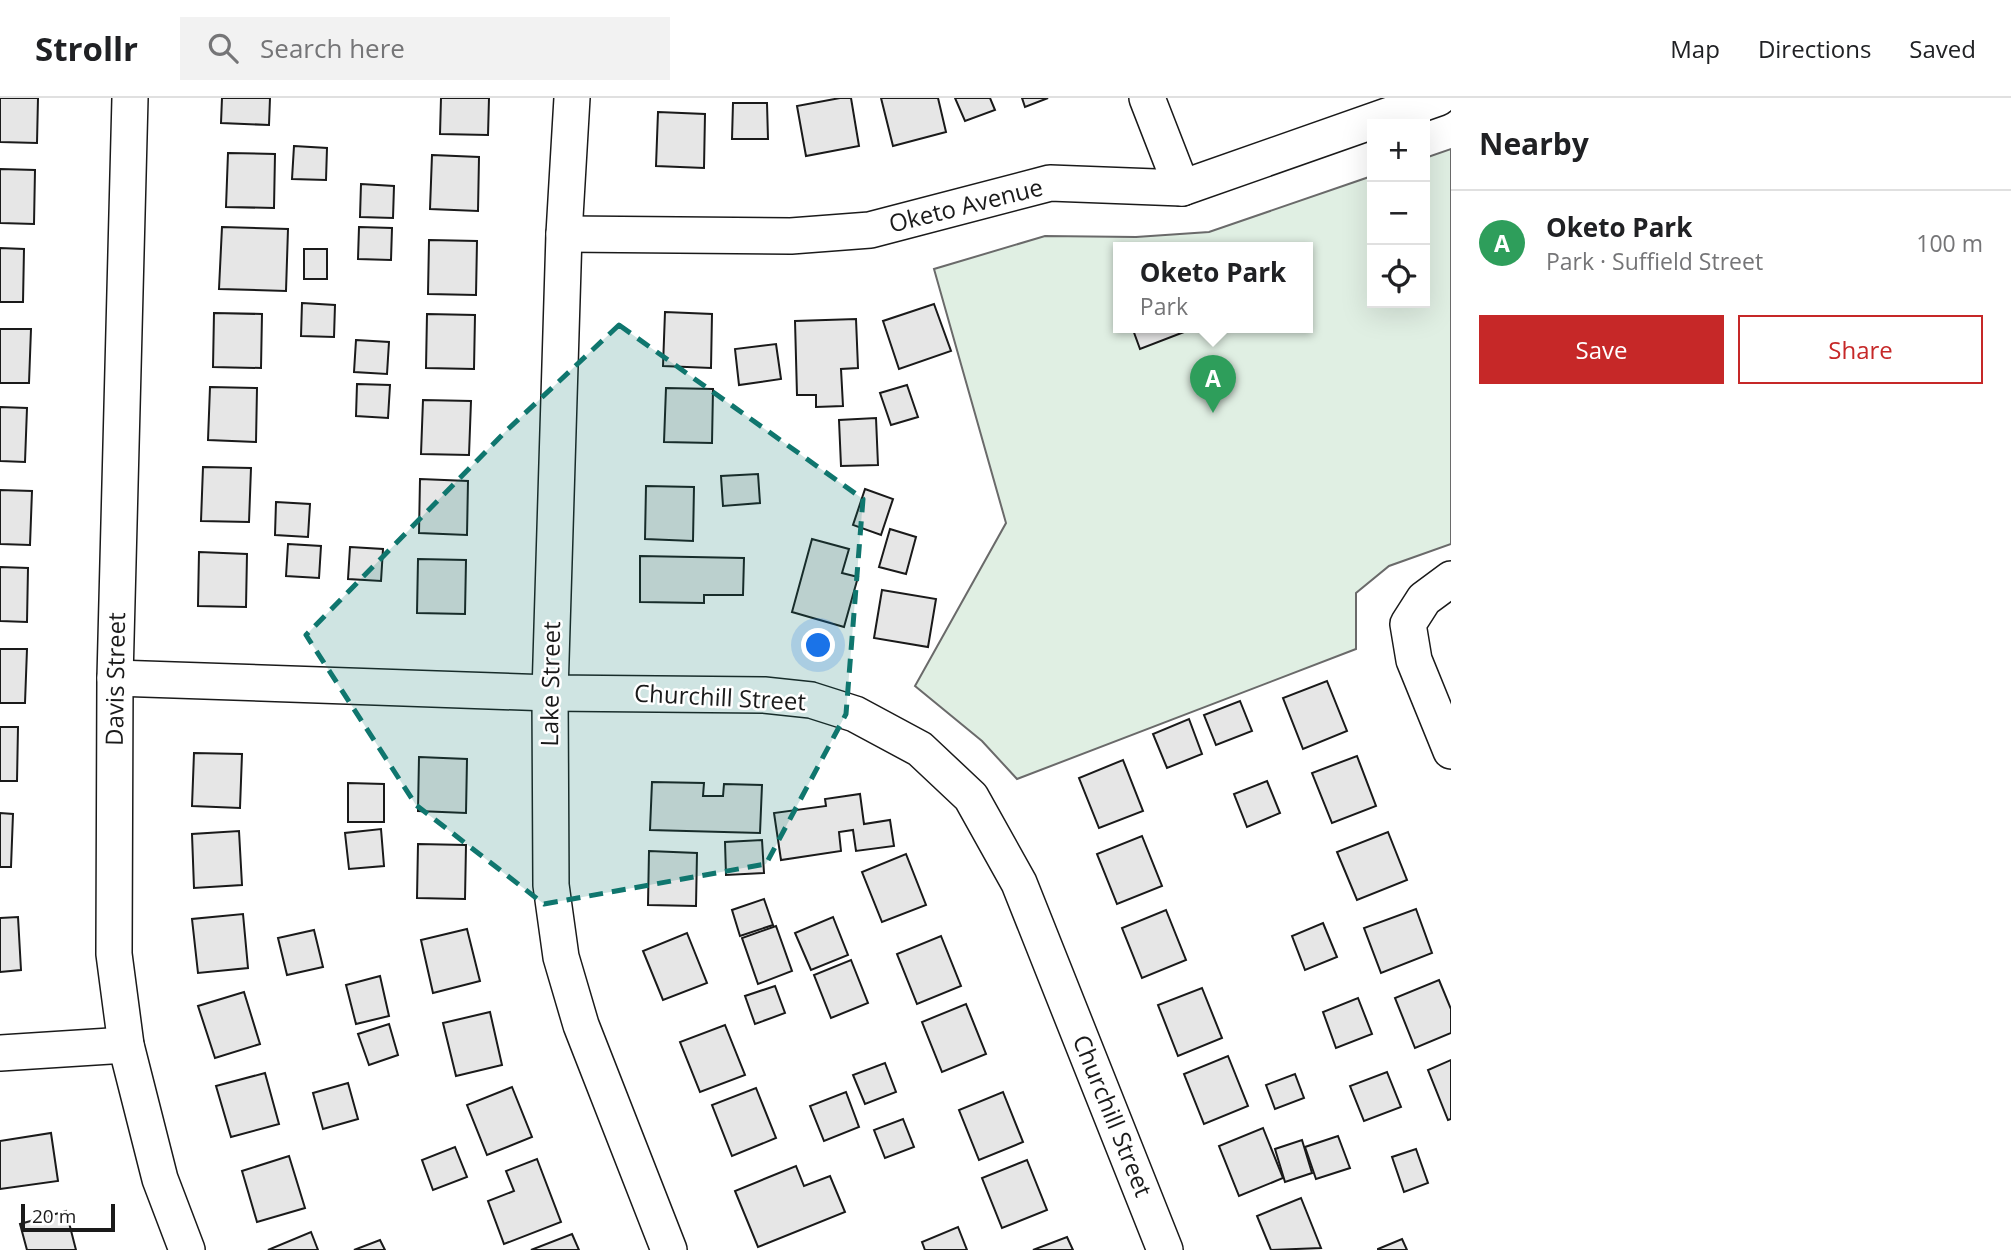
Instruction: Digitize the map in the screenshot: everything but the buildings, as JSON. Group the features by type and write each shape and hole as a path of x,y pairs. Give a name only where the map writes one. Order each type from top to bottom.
{"street":[{"name":"Davis Street","path":"130,98 115,678 114,954 126,1045 160,1179 187,1250"},
{"name":"Lake Street","path":"572,98 564,234 550,693 551,886 561,957 581,1024 669,1250"},
{"path":"1147,98 1182,188"},
{"name":"Oketo Avenue","path":"564,234 791,236 870,230 1050,183 1182,188 1438,98"},
{"path":"1451,579 1424,598 1408,624 1414,660 1451,751"},
{"name":"Churchill Street","path":"115,678 550,693 764,695 811,700 855,714 920,749 971,797 1019,883 1165,1250"},
{"path":"0,1053 126,1045"}],"highlighted area":[{"path":"619,325 863,499 846,714 766,864 544,904 416,805 306,635 505,432"}],"green space":[{"path":"1451,149 1451,544 1389,566 1356,593 1356,649 1017,779 982,741 915,686 1006,523 934,269 1045,236 1136,237 1209,232 1367,178 1367,308 1430,308 1430,156"}],"place":[{"name":"Oketo Park","path":"1213,413"}]}
